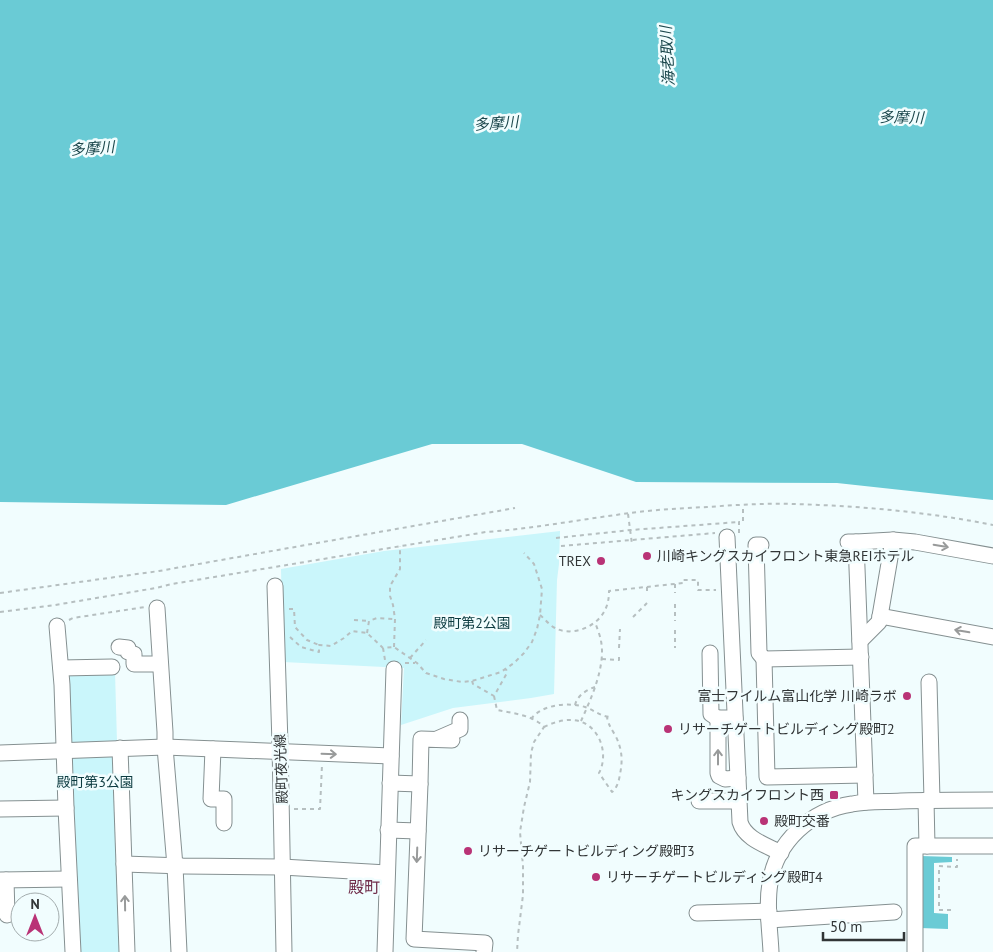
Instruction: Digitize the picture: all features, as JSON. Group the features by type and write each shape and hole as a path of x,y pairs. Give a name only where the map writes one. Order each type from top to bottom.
{"street":[{"path":"724,534 726,595 731,626 740,822 742,829 760,842 781,853"},
{"path":"764,659 860,649 879,622 893,540"},
{"path":"866,802 860,649 852,542 893,540 915,542 993,556"},
{"path":"761,545 756,545 759,652 764,659 767,776 865,776"},
{"name":"殿町夜光線","path":"275,586 282,809 284,952"},
{"path":"157,608 179,952"},
{"path":"880,616 993,637"},
{"path":"57,626 61,668 73,952"},
{"path":"119,647 128,648 128,652 134,654 134,664 160,664"},
{"path":"710,652 711,714 718,718 735,718"},
{"path":"61,668 112,667"},
{"path":"385,952 394,669"},
{"path":"927,846 929,682"},
{"path":"718,718 718,773 725,779 738,778"},
{"path":"435,740 460,729 460,720"},
{"path":"452,740 421,739 414,940 485,942 484,952"},
{"path":"0,753 165,747 391,756"},
{"path":"120,748 127,952"},
{"path":"213,749 211,799 224,799 224,823"},
{"path":"390,783 420,784"},
{"path":"699,800 739,801"},
{"path":"771,952 768,894 775,865 786,844 798,829 812,818 835,808 866,802 993,800"},
{"path":"0,809 66,808"},
{"path":"388,830 418,831"},
{"path":"916,952 915,846 993,846"},
{"path":"124,864 282,867 387,873"},
{"path":"7,915 3,880 69,879"},
{"path":"697,913 769,915 894,912"}],"path":[{"path":"0,612 156,588 486,532 520,530 683,508 793,504 843,506 959,518 993,525"},
{"path":"0,593 159,571 515,508"},
{"path":"628,514 632,544"},
{"path":"556,538 630,530 739,522"},
{"path":"561,546 724,534"},
{"path":"394,647 395,619 390,586 400,569 400,546"},
{"path":"294,609 295,628 307,640 319,645 331,646 352,631 367,633 383,648 394,647 410,658 426,673 444,679 462,682 472,681 502,672 524,653 532,642 540,615 542,589 534,564 524,553"},
{"path":"540,615 556,629 565,631 579,630 595,622 605,611 609,591 683,583 683,580 698,580 698,590 726,595"},
{"path":"674,584 675,593"},
{"path":"647,587 647,593"},
{"path":"633,617 647,603"},
{"path":"674,604 674,621"},
{"path":"57,626 73,618 143,607 157,608"},
{"path":"354,620 395,619"},
{"path":"367,633 369,621"},
{"path":"581,721 601,668 602,643 595,622"},
{"path":"620,629 620,648"},
{"path":"675,630 675,648"},
{"path":"290,636 301,647 310,650 319,652 319,645"},
{"path":"410,658 426,640"},
{"path":"601,659 619,660 620,657"},
{"path":"506,669 507,673 494,696 497,710 517,714 540,722 544,727"},
{"path":"472,681 473,684 494,696"},
{"path":"575,705 576,700 595,687"},
{"path":"531,719 533,715 544,709 558,705 575,705 611,717"},
{"path":"517,952 523,895 520,832 530,782 531,754 534,742 544,727 555,722 581,721 597,734 604,751 599,774 612,792 619,779 622,758 621,750 609,726 607,717"},
{"path":"282,809 320,809 323,754"},
{"path":"951,910 938,910 939,866 957,867 957,856"}],"green space":[{"name":"殿町第2公園","path":"560,531 554,694 453,708 401,725 404,668 283,662 281,569 384,551"},
{"path":"66,671 115,672 117,742 70,745"},
{"name":"殿町第3公園","path":"119,755 125,952 77,952 70,758"}],"shaded area":[{"path":"0,0 993,0 993,500 837,483 636,482 522,444 432,444 226,505 0,502"},
{"path":"921,856 952,857 952,862 934,863 934,913 948,914 948,929 920,928"}],"place":[{"name":"川崎キングスカイフロント東急REIホテル","path":"647,556"},
{"name":"TREX","path":"601,561"},
{"name":"富士フイルム富山化学 川崎ラボ","path":"907,696"},
{"name":"リサーチゲートビルディング殿町2","path":"668,729"},
{"name":"キングスカイフロント西","path":"834,795"},
{"name":"殿町交番","path":"764,821"},
{"name":"リサーチゲートビルディング殿町3","path":"468,851"},
{"name":"リサーチゲートビルディング殿町4","path":"596,877"}],"district":[{"name":"殿町","path":"364,887"}],"water label":[{"name":"海老取川","path":"667,56"},
{"name":"多摩川","path":"901,117"},
{"name":"多摩川","path":"496,123"},
{"name":"多摩川","path":"92,148"}]}
